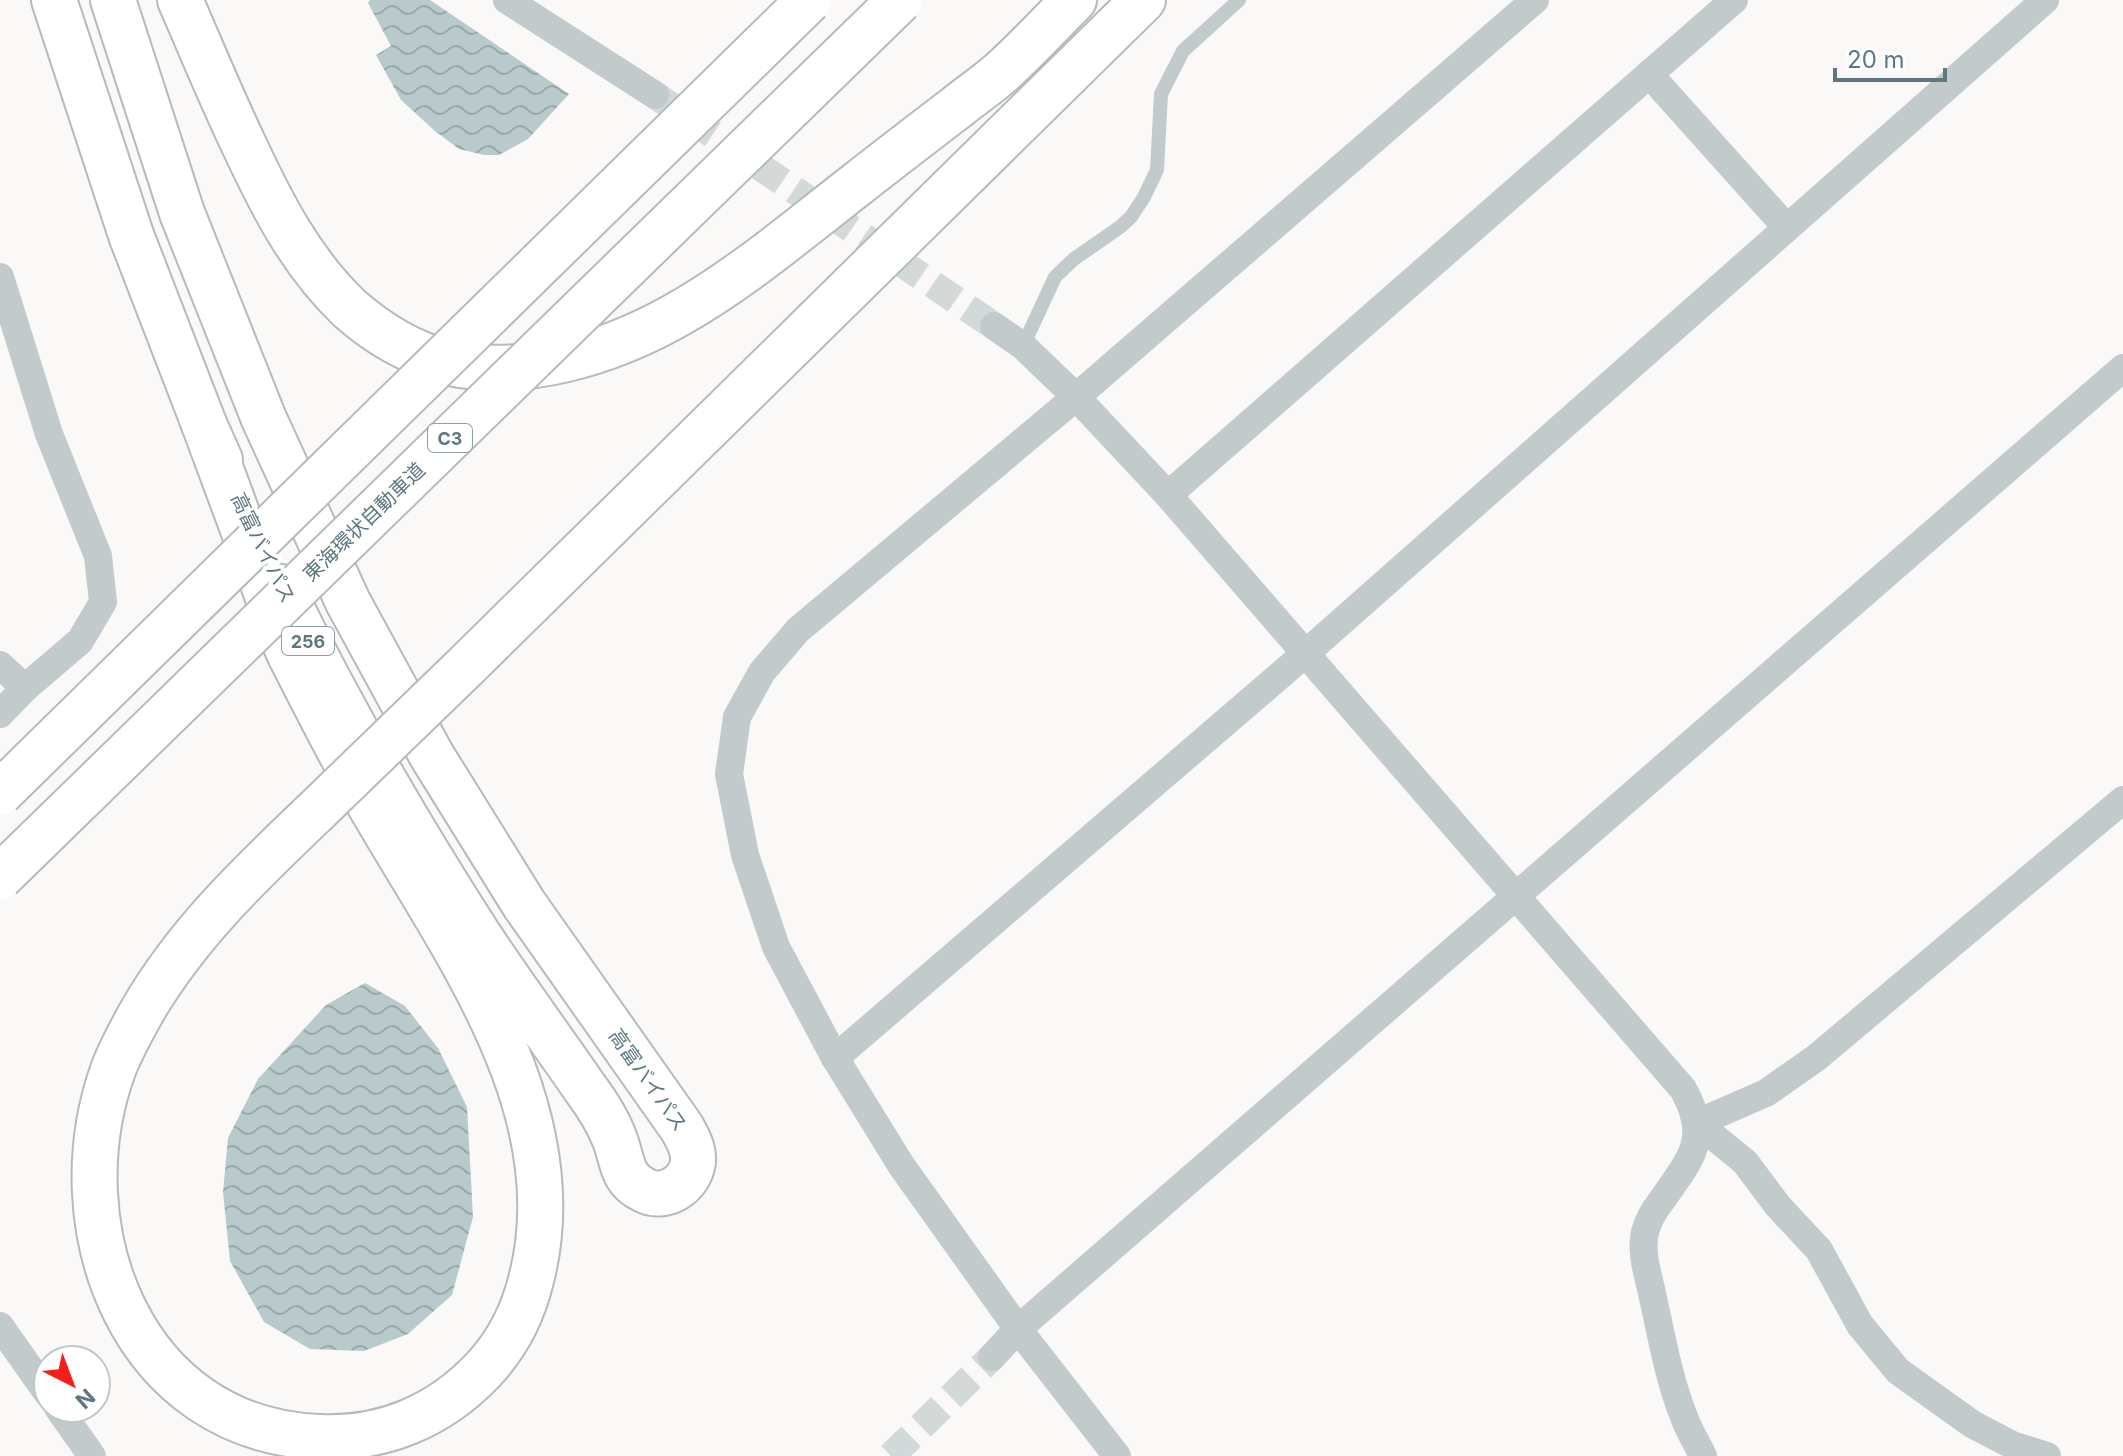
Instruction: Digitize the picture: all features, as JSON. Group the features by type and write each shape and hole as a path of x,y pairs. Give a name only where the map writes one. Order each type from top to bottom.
{"highway":[{"name":"高富バイパス","path":"54,0 131,235 204,424 305,636 387,786 479,935 598,1107 633,1185 650,1194 670,1192 684,1183 693,1164 692,1146 524,904 432,756 341,588 264,419 182,213 113,0"},
{"path":"180,0 234,125 277,213 297,247 323,281 381,333 412,350 449,363 491,368 537,365 580,355 623,341 684,310 783,242 1003,70 1074,0"},
{"path":"0,793 809,0"},
{"name":"東海環状自動車道","path":"0,877 900,0"},
{"path":"204,424 287,648 369,803 466,969 514,1069 526,1107 541,1183 542,1220 537,1259 527,1297 512,1331 491,1362 472,1382 424,1417 383,1431 341,1438 303,1437 268,1431 235,1420 206,1404 177,1381 129,1321 113,1286 103,1250 96,1201 95,1164 103,1102 114,1066 143,1010 171,966 225,900 313,814 465,667 1143,0"}],"street":[{"path":"507,0 655,95"},
{"path":"1117,1456 1018,1329 901,1165 835,1058 776,947 745,855 729,774 737,717 762,672 798,630 1076,397 1535,0"},
{"path":"1168,495 1734,0"},
{"path":"835,1058 1306,653 2045,0"},
{"path":"1649,74 1787,228"},
{"path":"0,277 49,434 98,556 103,602 80,641 0,714"},
{"path":"994,326 1023,346 1076,397 1168,495 1683,1089 1697,1123 1695,1143 1687,1164 1653,1213 1645,1232 1643,1252 1668,1366 1684,1417 1703,1456"},
{"path":"992,1357 1018,1329 2123,368"},
{"path":"0,665 25,688"},
{"path":"1697,1123 1766,1093 1816,1058 2123,800"},
{"path":"1697,1123 1745,1162 1778,1206 1819,1250 1860,1325 1898,1371 1972,1424 2012,1445 2047,1456"},
{"path":"0,1326 32,1371"},
{"path":"69,1424 92,1456"}],"lane":[{"path":"1023,346 1055,277 1074,259 1120,227 1144,197 1157,170 1161,94 1183,51 1239,0"}],"water":[{"path":"370,0 430,0 569,94 528,139 499,155 459,149 401,100 376,55 391,46 368,3"},
{"path":"365,983 405,1006 438,1048 467,1107 473,1217 452,1295 408,1334 364,1351 310,1349 264,1322 230,1261 223,1192 228,1138 258,1079 326,1005"}],"tunnel":[{"path":"655,95 994,326"},
{"path":"891,1456 992,1357"}]}
